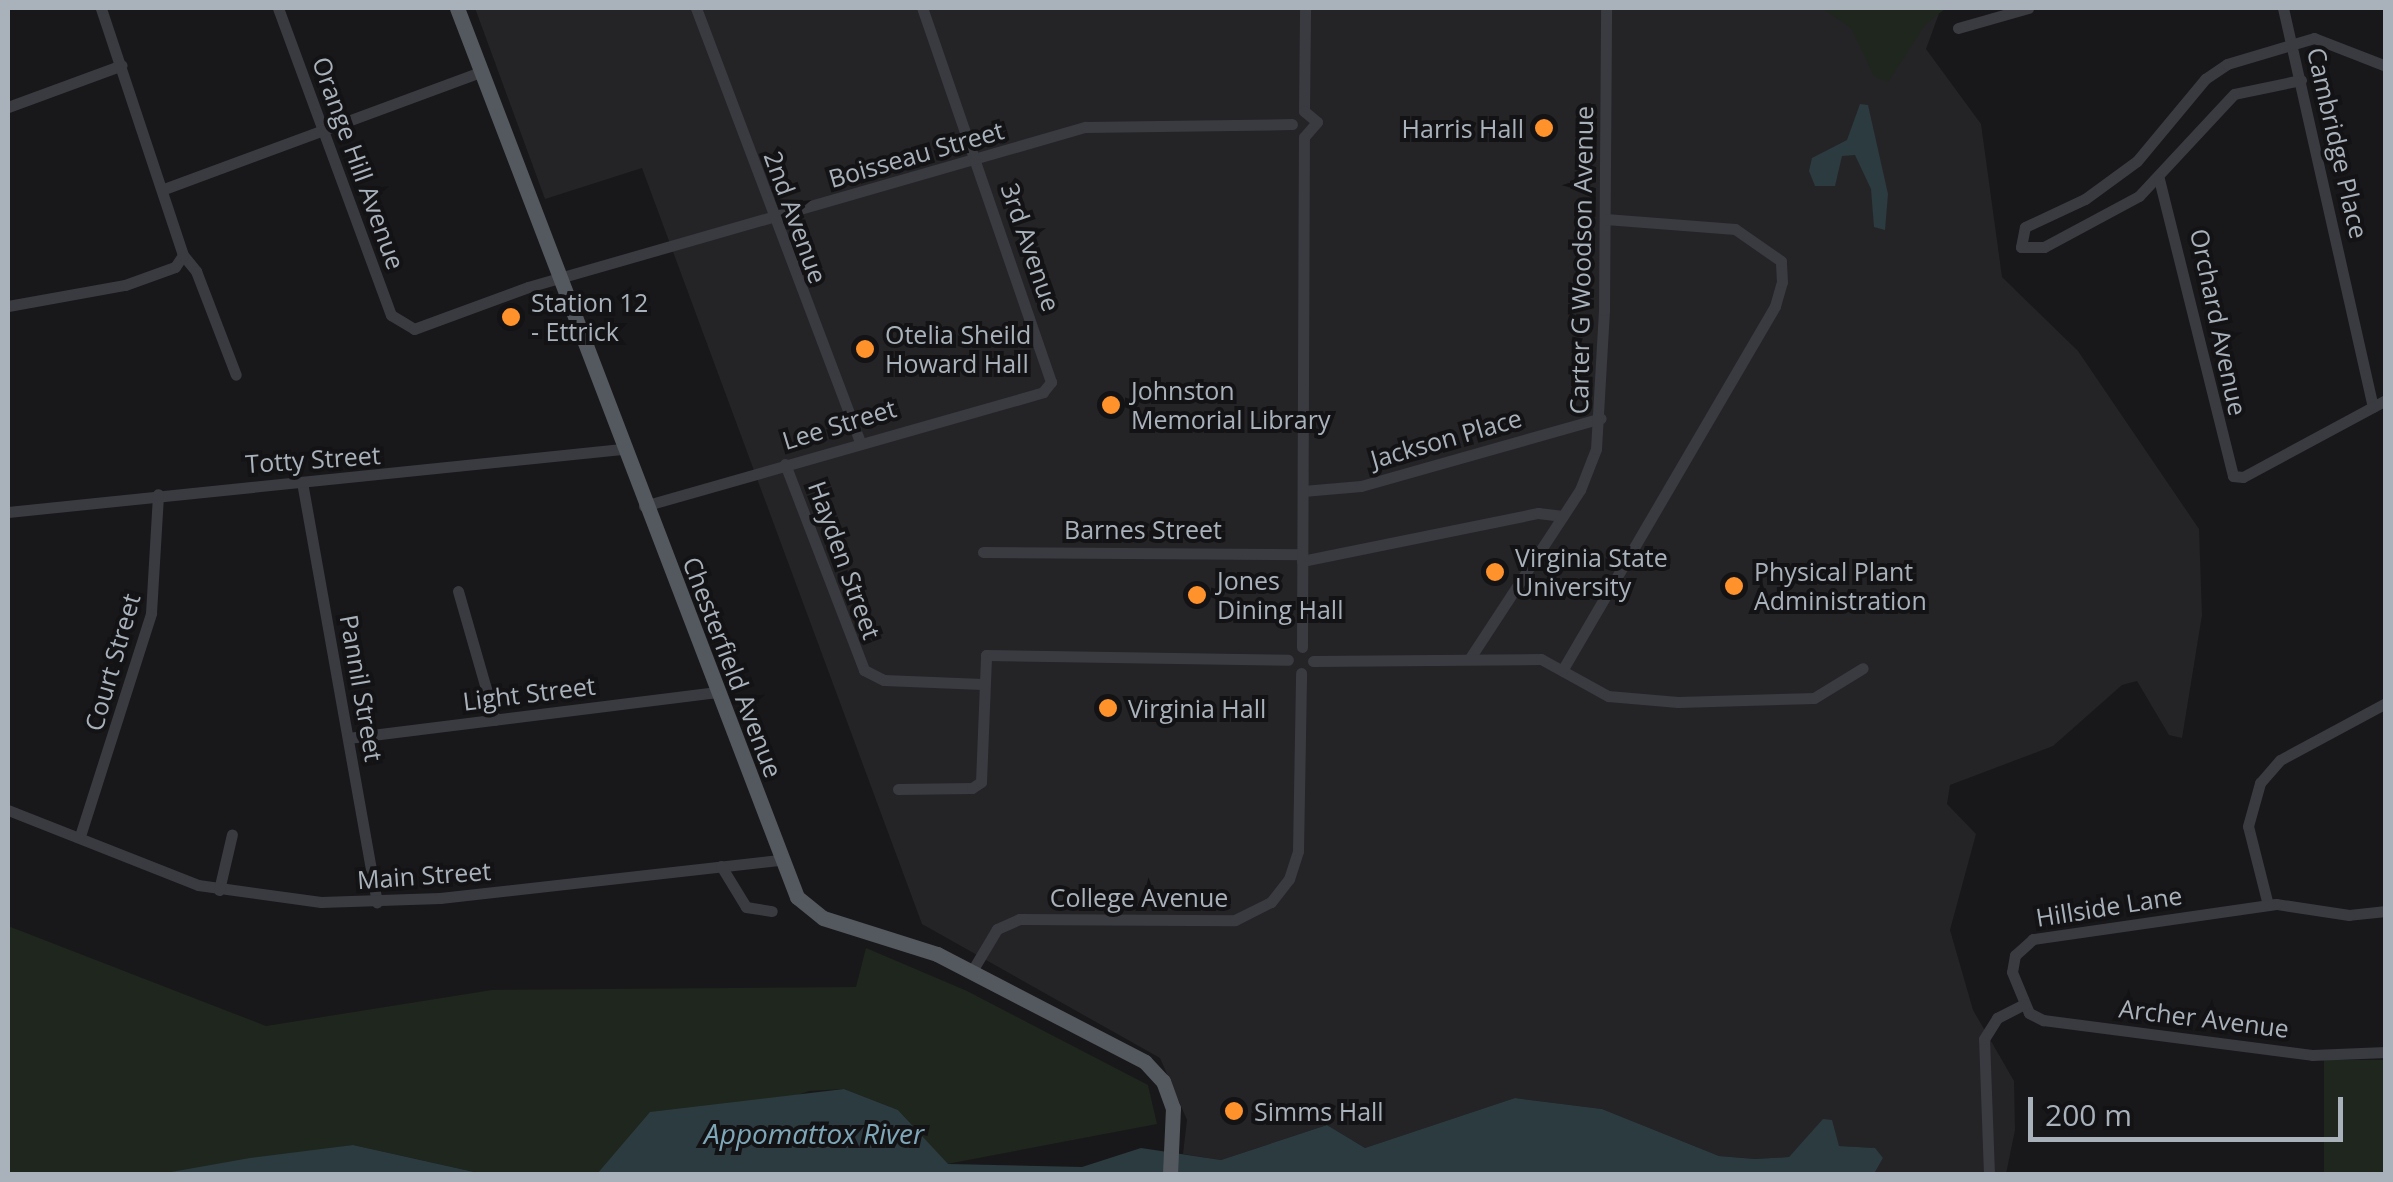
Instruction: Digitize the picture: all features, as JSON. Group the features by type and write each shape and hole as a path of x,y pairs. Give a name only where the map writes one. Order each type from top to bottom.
{"main road":[{"name":"Chesterfield Avenue","path":"458,8 715,692 781,860 812,912 972,971 1146,1062 1169,1093 1170,1174"}],"street":[{"path":"100,8 164,189 183,255 206,297 236,375"},
{"name":"Orange Hill Avenue","path":"278,8 391,315 407,328"},
{"name":"2nd Avenue","path":"696,8 859,440"},
{"name":"3rd Avenue","path":"922,8 1052,375 1047,388"},
{"path":"1304,137 1292,124 1304,112 1305,8"},
{"name":"Carter G Woodson Avenue","path":"1470,658 1564,516 1589,470 1601,418 1606,8"},
{"path":"1958,28 2028,8"},
{"name":"Cambridge Place","path":"2283,8 2379,404"},
{"path":"2301,80 2234,94 2160,178 2118,210 2031,252 2019,243 2025,227 2085,199 2137,161 2214,73 2241,58 2324,40 2386,66"},
{"path":"8,107 122,65"},
{"path":"164,189 321,127 480,72"},
{"path":"1304,112 1317,122 1304,137 1302,648 1313,661"},
{"name":"Boisseau Street","path":"407,328 422,329 560,279 1120,122 1292,124"},
{"name":"Orchard Avenue","path":"2160,178 2232,476 2243,477 2379,404"},
{"path":"1563,669 1775,306 1782,282 1781,261 1735,229 1605,220"},
{"path":"8,306 102,290 168,270 183,255"},
{"name":"Lee Street","path":"644,506 1047,388"},
{"name":"Jackson Place","path":"1302,491 1361,486 1601,418"},
{"name":"Totty Street","path":"8,512 622,450"},
{"name":"Hayden Street","path":"786,464 864,670 884,680 982,684"},
{"name":"Pannil Street","path":"302,482 377,902"},
{"name":"Court Street","path":"80,836 151,613 158,494"},
{"name":"Barnes Street","path":"983,552 1302,557 1538,513 1564,516"},
{"path":"458,592 495,720"},
{"path":"1288,660 1302,648"},
{"path":"898,788 972,788 982,782 982,684 986,655 1288,660 1302,672 1313,661 1540,658 1608,696 1678,702 1814,698 1863,668"},
{"name":"College Avenue","path":"972,971 1003,922 1235,920 1271,902 1290,879 1298,850 1302,672"},
{"name":"Light Street","path":"348,738 715,692"},
{"path":"2386,703 2280,760 2260,784 2248,826 2268,905 2349,915 2386,912"},
{"name":"Main Street","path":"8,810 219,890 377,902 781,860"},
{"path":"219,890 232,834"},
{"path":"721,866 746,907 772,911"},
{"name":"Hillside Lane","path":"2025,1004 2013,961 2033,939 2268,905"},
{"path":"1989,1174 1984,1039 1997,1018 2025,1004"},
{"name":"Archer Avenue","path":"2025,1004 2043,1020 2312,1054 2386,1052"}],"shaded area":[{"name":"Virginia State University","path":"475,8 1941,8 1926,49 1981,124 2002,277 2078,351 2199,529 2202,615 2182,738 2169,735 2137,681 2122,685 2053,746 1950,785 1947,804 1976,834 1950,930 1973,1010 2014,1081 2015,1130 2006,1174 1874,1174 1883,1158 1874,1148 1839,1146 1824,1119 1789,1157 1755,1159 1719,1156 1602,1109 1515,1098 1365,1148 1327,1125 1221,1160 1183,1154 1187,1120 1160,1058 922,924 642,168 545,199"},
{"path":"1822,8 1946,8 1925,25 1888,82 1874,76 1851,28"},
{"path":"8,926 266,1026 492,990 856,987 866,948 967,991 1148,1085 1157,1124 947,1164 898,1110 844,1089 809,1091 611,1161 597,1174 483,1174 353,1145 160,1174 8,1174"},
{"path":"2324,1060 2385,1060 2385,1174 2324,1174"}],"water":[{"path":"1860,104 1868,105 1888,194 1885,230 1874,227 1871,189 1855,155 1842,156 1835,186 1815,186 1809,171 1812,158 1847,140"},
{"name":"Appomattox River","path":"844,1089 898,1110 948,1164 1082,1167 1141,1148 1221,1160 1327,1125 1365,1148 1515,1098 1602,1109 1719,1156 1755,1159 1789,1157 1823,1119 1832,1120 1839,1146 1875,1148 1883,1158 1874,1174 597,1174 650,1112"},
{"path":"353,1145 483,1174 160,1174 250,1158"}],"place":[{"name":"Harris Hall","path":"1544,128"},
{"name":"Station 12 - Ettrick","path":"511,317"},
{"name":"Otelia Sheild Howard Hall","path":"865,349"},
{"name":"Johnston Memorial Library","path":"1111,405"},
{"name":"Virginia State University","path":"1495,572"},
{"name":"Physical Plant Administration","path":"1734,586"},
{"name":"Jones Dining Hall","path":"1197,595"},
{"name":"Virginia Hall","path":"1108,708"},
{"name":"Simms Hall","path":"1234,1111"}]}
